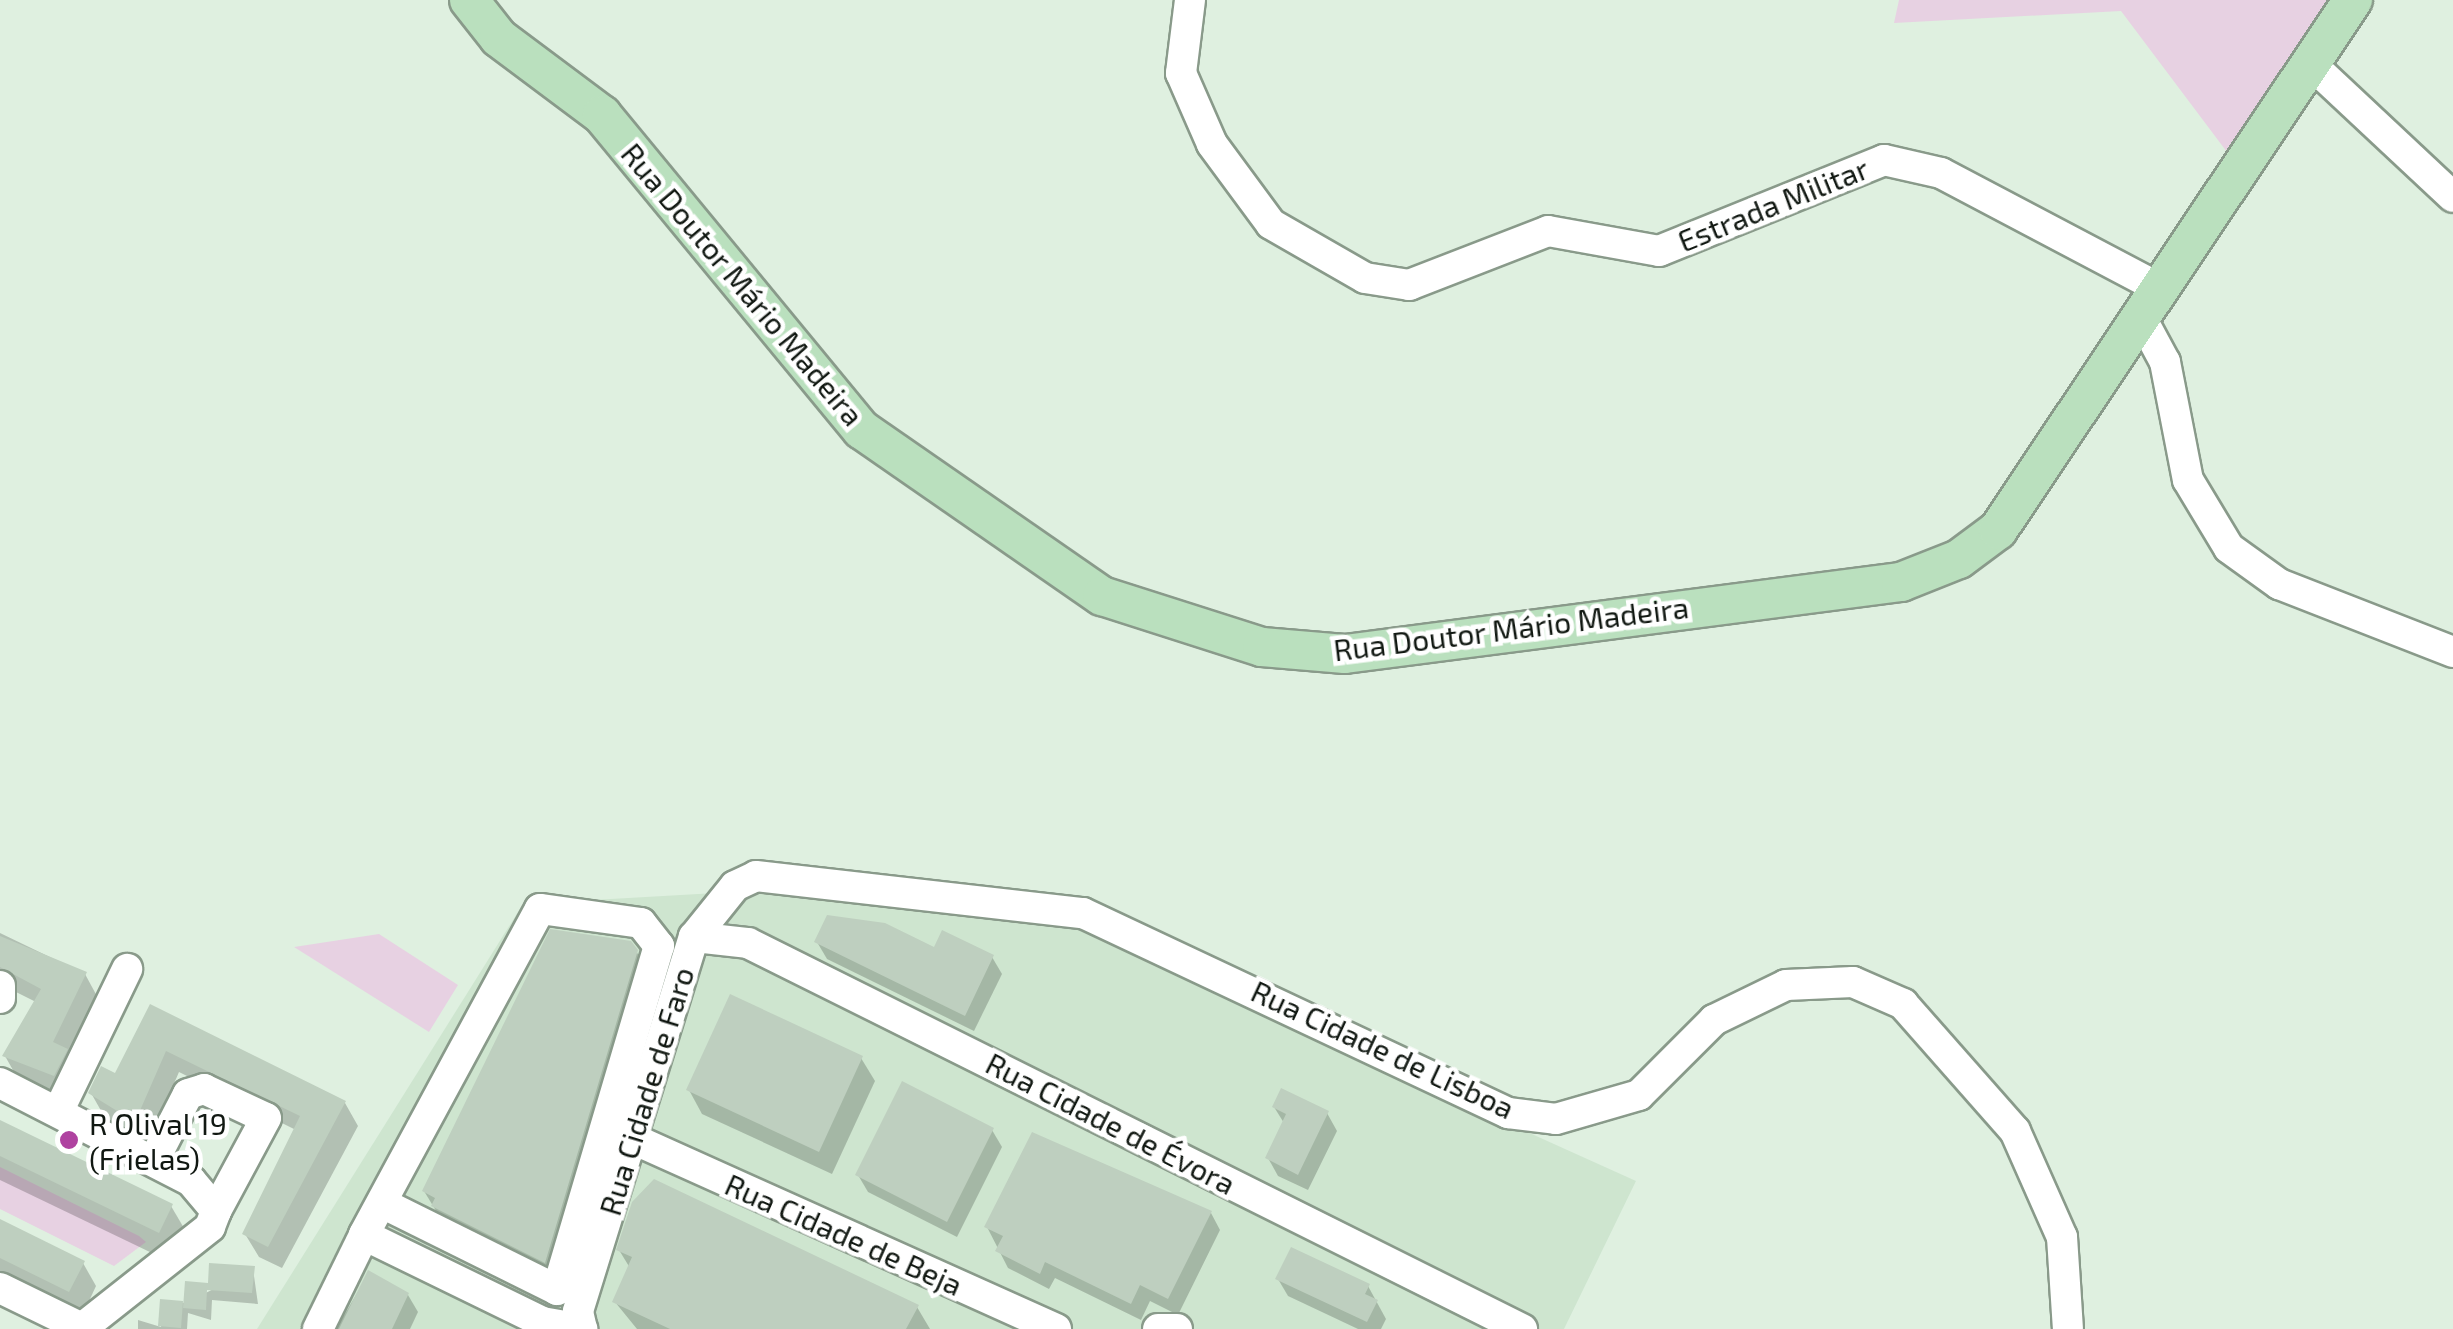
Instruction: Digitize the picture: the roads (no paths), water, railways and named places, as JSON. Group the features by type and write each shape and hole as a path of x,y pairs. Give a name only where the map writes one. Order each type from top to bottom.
{"main road":[{"name":"Rua Doutor Mário Madeira","path":"469,0 499,38 602,115 862,430 1102,596 1262,647 1345,654 1902,582 1998,530 2144,323 2354,0"}],"street":[{"name":"Estrada Militar","path":"1190,0 1181,73 1212,144 1270,224 1365,278 1409,285 1548,232 1660,251 1884,160 1941,173 2163,290"},
{"path":"2312,65 2453,197"},
{"path":"2144,323 2165,362 2188,480 2229,548 2279,584 2453,652"},
{"name":"Rua Cidade de Faro","path":"582,1329 578,1312 694,937 735,886 756,876"},
{"name":"Rua Cidade de Lisboa","path":"756,876 1084,914 1508,1113 1556,1120 1639,1095 1714,1020 1786,985 1853,982 1903,1004 2015,1130 2062,1236 2068,1329"},
{"path":"318,1329 364,1235 540,909 657,933 557,1290 382,1203"},
{"name":"Rua Cidade de Évora","path":"694,937 748,942 1522,1329"},
{"path":"58,1112 127,970"},
{"path":"0,986 0,998"},
{"path":"0,1083 154,1160 205,1191 216,1211"},
{"path":"0,1288 82,1329 210,1228 266,1118 204,1088 188,1094 154,1160"},
{"name":"Rua Cidade de Beja","path":"632,1138 1056,1329"},
{"path":"398,1252 414,1219"},
{"path":"364,1235 542,1322 582,1329"},
{"path":"1158,1329 1176,1329"}],"place":[{"name":"R Olival 19 (Frielas)","path":"69,1140"}]}
